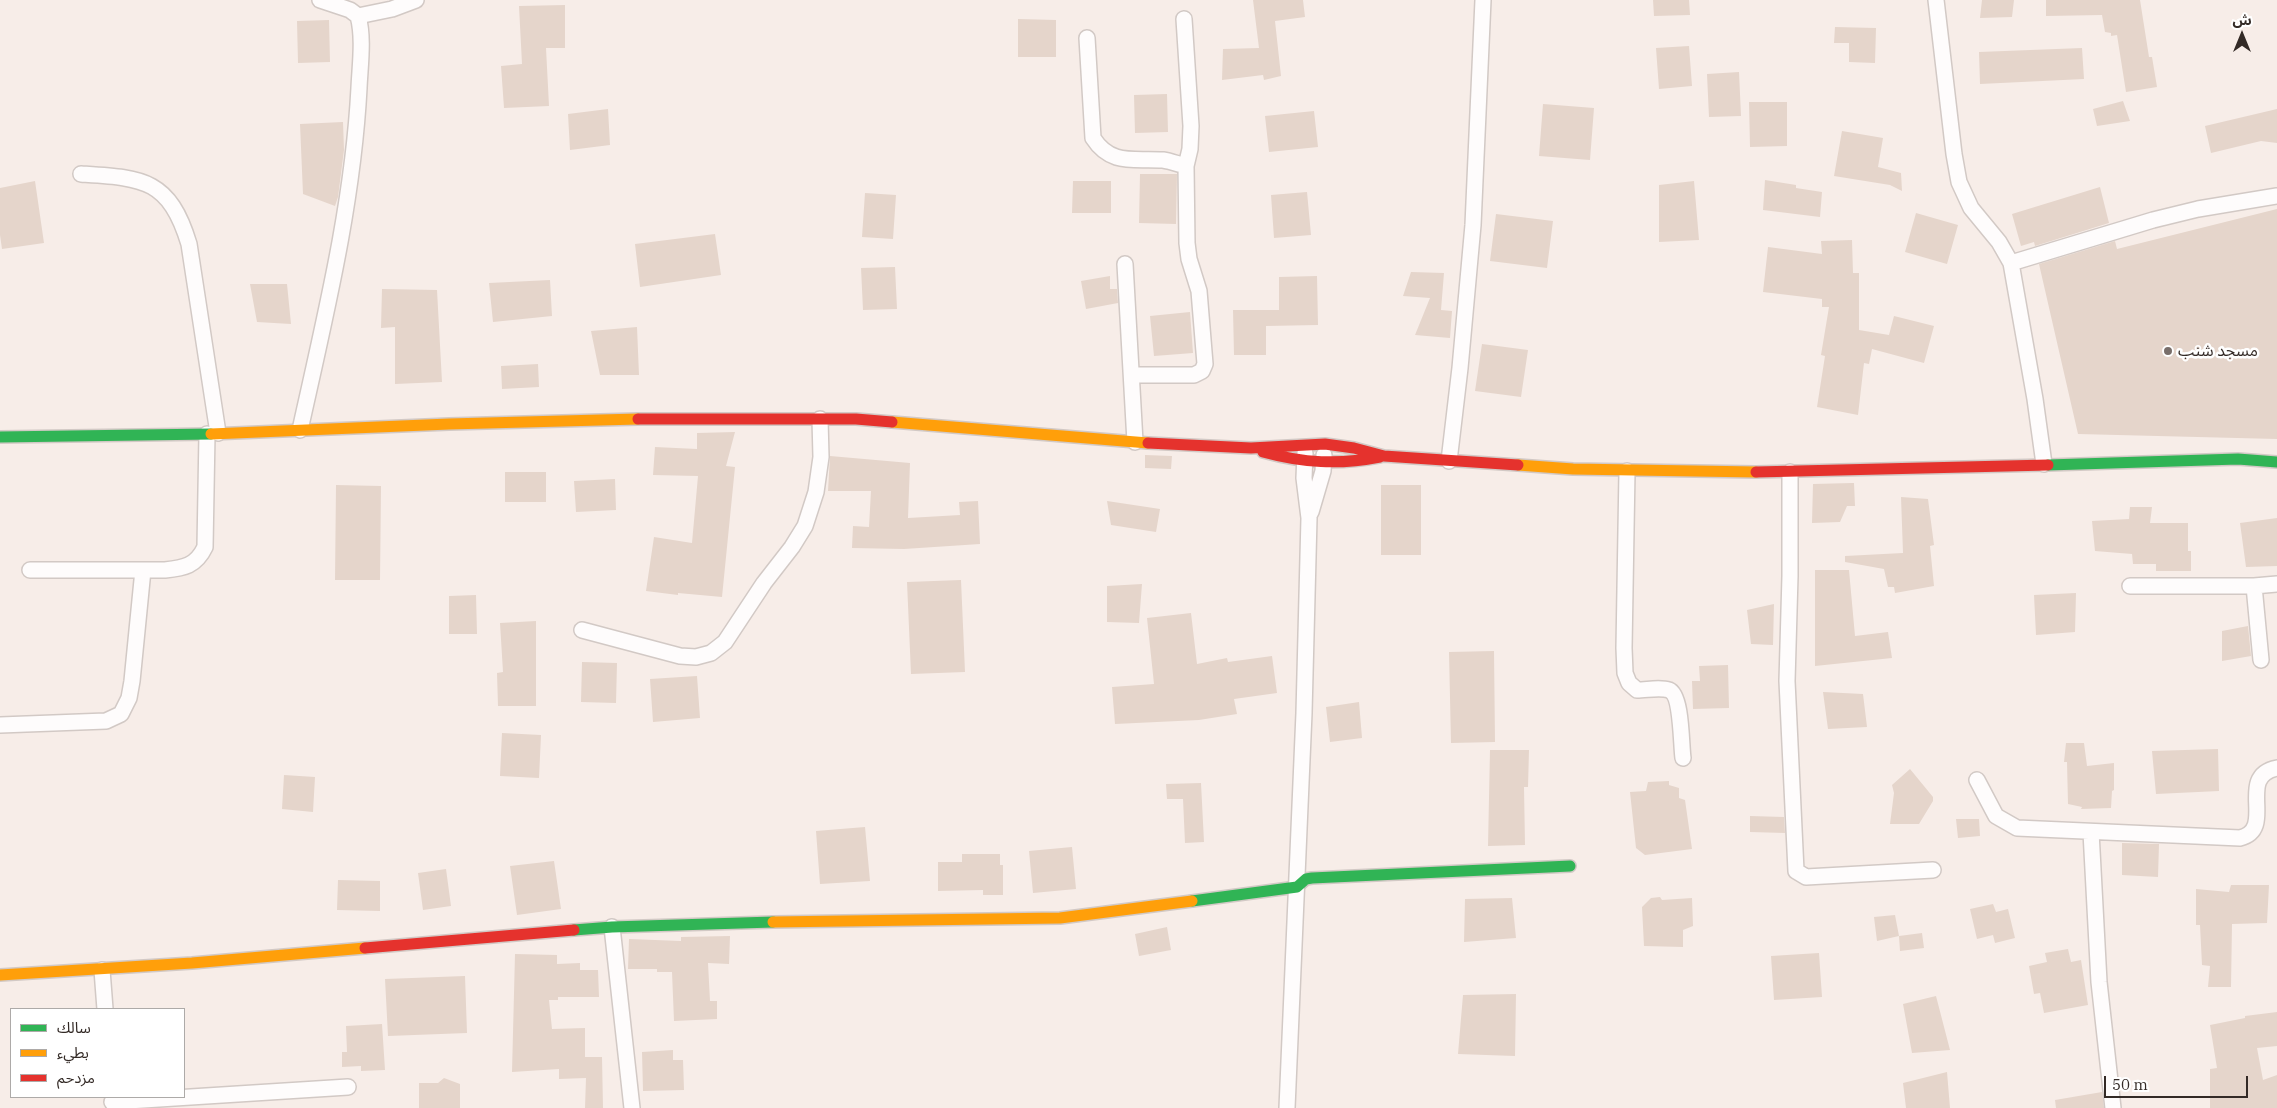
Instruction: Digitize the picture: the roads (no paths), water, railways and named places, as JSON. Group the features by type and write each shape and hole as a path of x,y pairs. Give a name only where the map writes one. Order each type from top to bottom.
{"street":[{"path":"320,0 350,10 358,16 392,10 416,0"},
{"path":"1449,460 1460,368 1473,225 1483,0"},
{"path":"1936,0 1959,182 1971,208 1999,242 2011,263 2035,399 2044,464"},
{"path":"300,430 343,230 358,108 360,60 358,16"},
{"path":"1133,375 1194,374 1202,371 1205,364 1200,291 1189,259 1186,166 1190,149 1191,126 1184,19"},
{"path":"1087,38 1093,138 1101,150 1116,158 1140,161 1163,160 1186,166"},
{"path":"30,570 181,568 193,564 200,557 205,546 212,434 189,244 183,224 173,206 159,190 146,182 127,177 81,174"},
{"path":"2011,263 2153,220 2198,209 2277,196"},
{"path":"1125,264 1133,375 1135,442"},
{"path":"0,437 212,434 654,419 856,419 1135,442 1251,448 1325,444 1354,448 1384,456 1627,471 1790,472 2238,459 2277,462"},
{"path":"582,630 680,656 696,657 711,653 725,642 805,526 816,492 820,457 820,419"},
{"path":"1287,1108 1297,887 1309,518 1304,463 1307,444"},
{"path":"1309,518 1324,465 1325,444"},
{"path":"1251,448 1304,463 1324,465 1353,463 1384,456"},
{"path":"1627,471 1624,620 1626,673 1629,683 1637,690 1670,690 1675,695 1678,706 1682,758"},
{"path":"1790,472 1787,681 1796,871 1806,877 1932,870"},
{"path":"0,725 106,721 121,714 127,703 132,681 143,570"},
{"path":"2130,586 2254,586 2277,584"},
{"path":"2254,586 2261,660"},
{"path":"1977,780 1996,816 2008,825 2025,829 2245,837 2253,832 2257,824 2259,780 2266,771 2277,768"},
{"path":"2091,832 2099,982 2113,1108"},
{"path":"0,975 102,970 612,928 838,920 1060,918 1297,887 1306,879 1312,878 1570,866"},
{"path":"612,928 632,1108"},
{"path":"102,970 105,1008"},
{"path":"185,1097 348,1087"},
{"path":"112,1102 175,1098"}],"place":[{"name":"مسجد شنب","path":"2168,351"}]}
